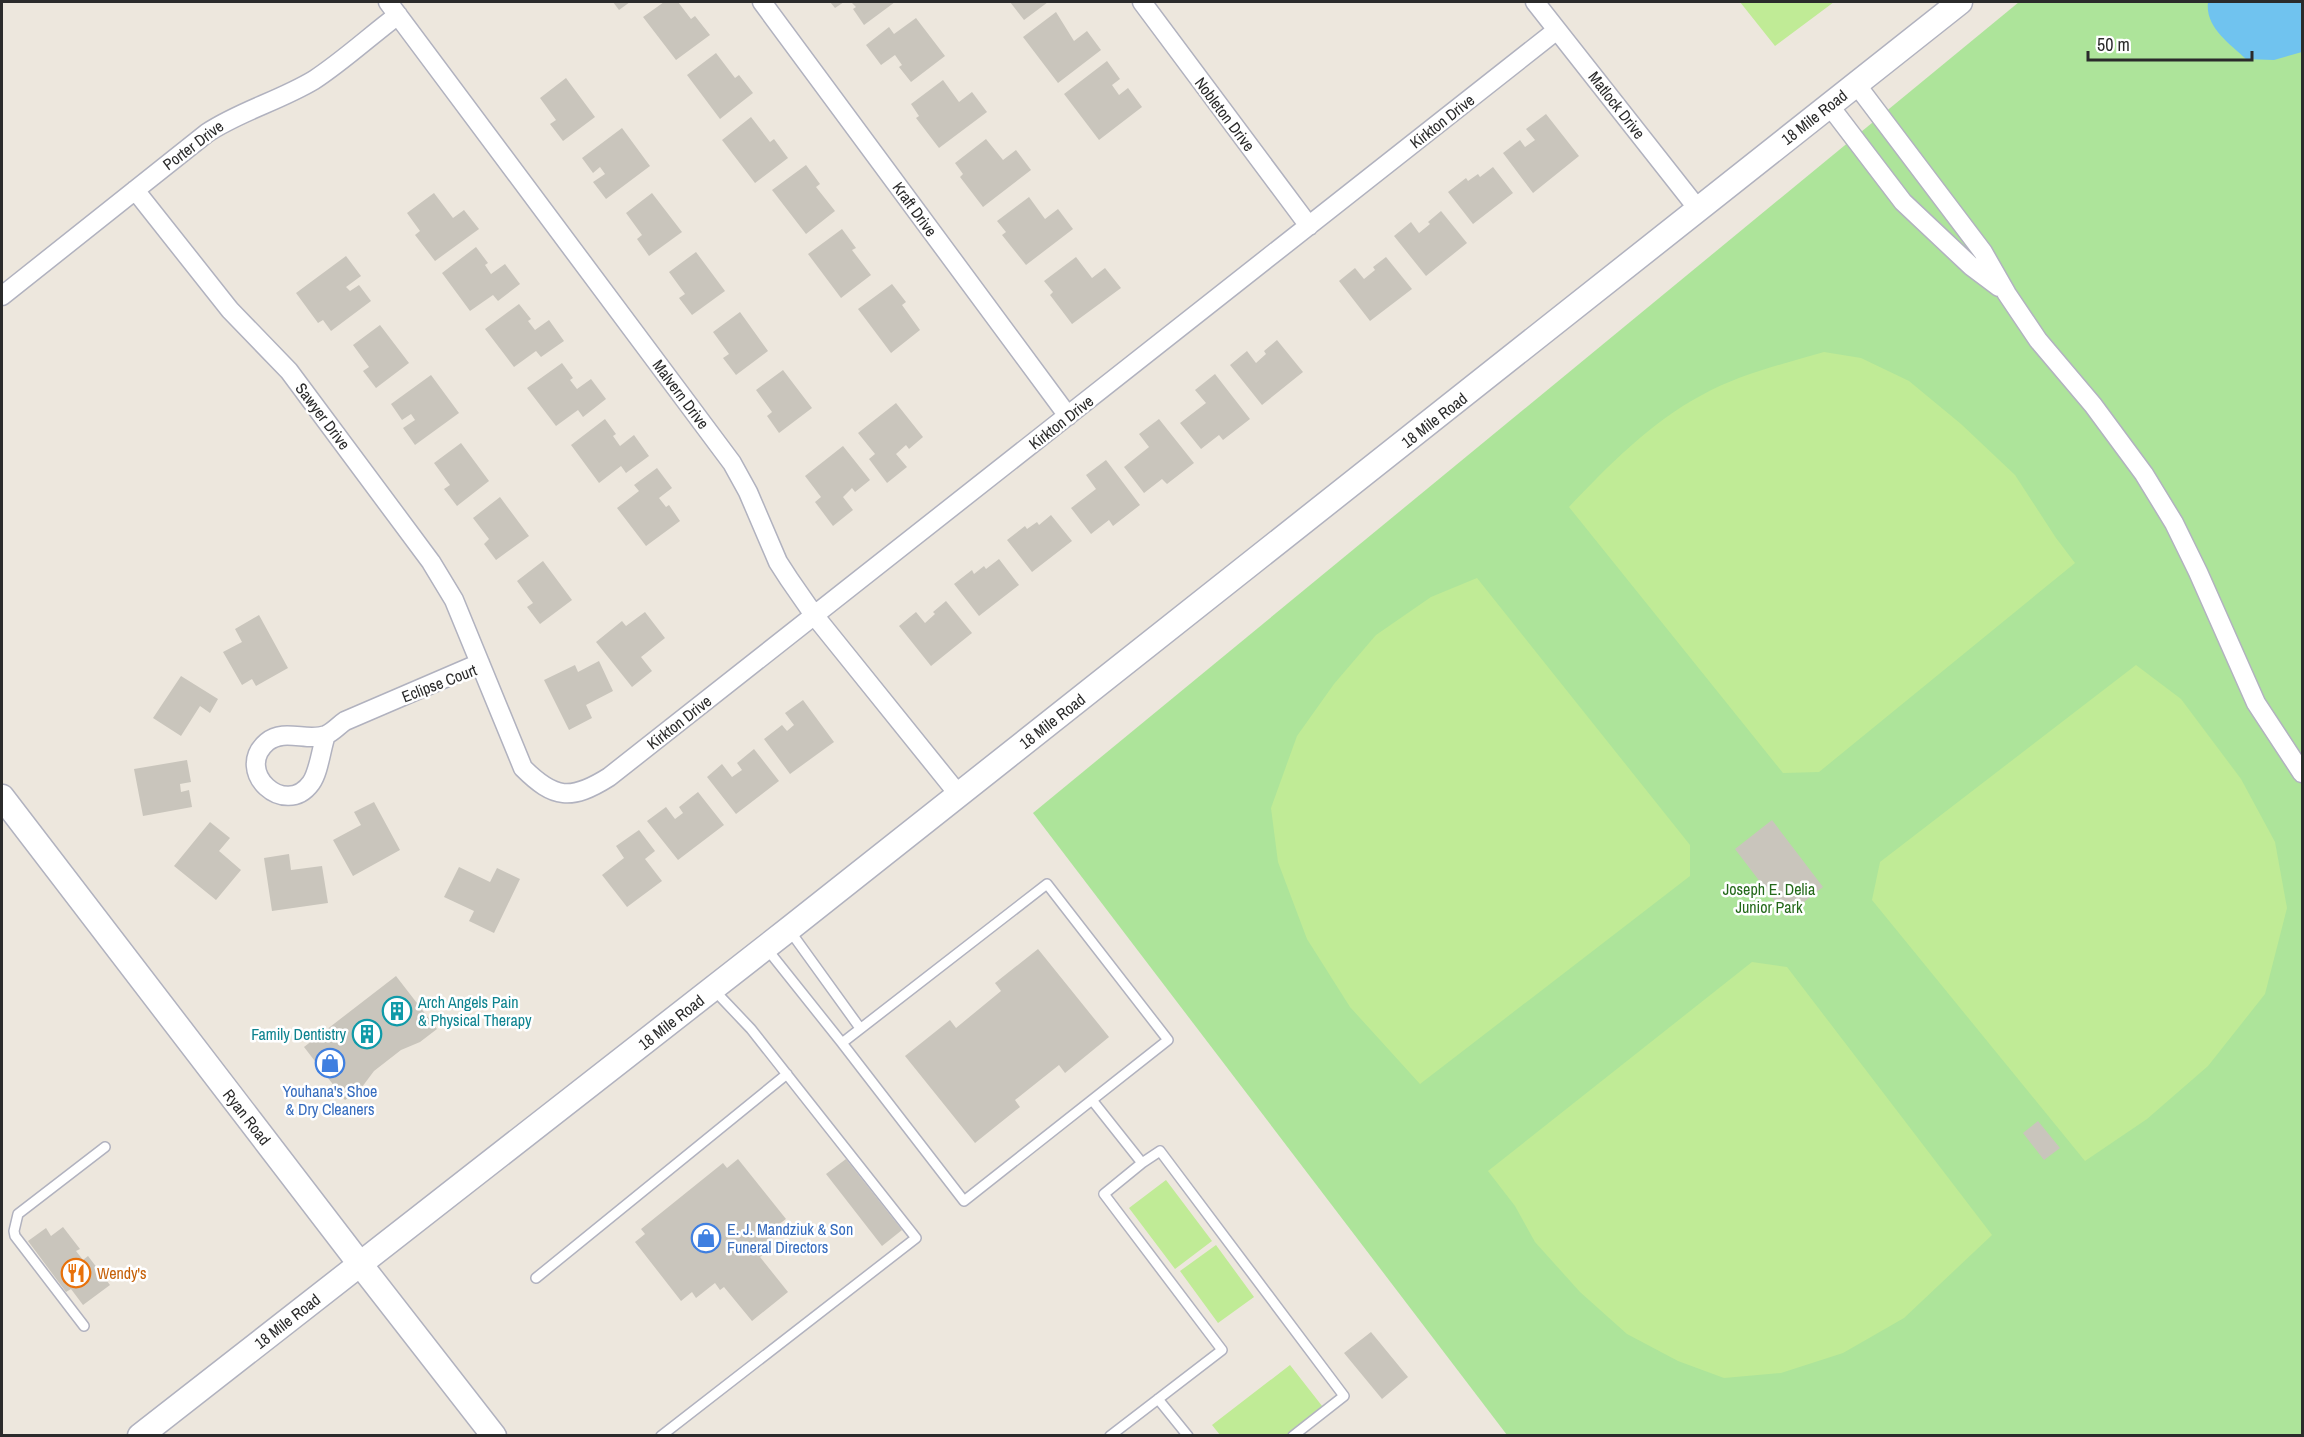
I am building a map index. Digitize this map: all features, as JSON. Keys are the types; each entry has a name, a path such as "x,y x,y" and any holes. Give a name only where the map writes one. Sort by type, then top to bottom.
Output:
{"main road":[{"name":"18 Mile Road","path":"140,1436 713,989 1960,2"},
{"name":"Ryan Road","path":"2,797 494,1436"}],"street":[{"name":"Kraft Drive","path":"762,2 1068,416"},
{"name":"Nobleton Drive","path":"1142,2 1309,226"},
{"name":"Matlock Drive","path":"1535,2 1698,209"},
{"name":"Porter Drive","path":"2,296 225,121 288,94 315,79 393,8"},
{"name":"Malvern Drive","path":"393,8 732,463 748,492 778,562 814,615 959,795"},
{"name":"Kirkton Drive","path":"555,793 576,793 593,787 609,777 1557,30"},
{"path":"1856,84 1983,252 2007,294 2038,340 2093,405 2144,474 2174,523 2198,572 2256,703 2302,773"},
{"path":"1829,105 1903,202 1971,266 2007,294"},
{"name":"Sawyer Drive","path":"135,190 230,310 290,371 432,562 454,600 480,663"},
{"name":"Eclipse Court","path":"326,735 345,721 480,663 523,768 536,781 555,793"}],"lane":[{"path":"766,947 964,1201 1168,1040 1047,884 842,1043"},
{"path":"789,929 861,1028"},
{"path":"661,1436 916,1238 751,1029 713,989"},
{"path":"536,1278 787,1074"},
{"path":"1092,1100 1143,1162"},
{"path":"84,1326 15,1236 14,1231 18,1214 105,1148"},
{"path":"1110,1436 1222,1350 1104,1194 1160,1151 1344,1396 1293,1436"},
{"path":"1158,1399 1188,1436"}],"green space":[{"path":"1740,2 1834,2 1775,46"},
{"name":"Joseph E. Delia Junior Park","path":"2019,2 2302,2 2302,1435 1507,1435 1033,813"},
{"path":"1824,352 1861,358 1909,381 1961,424 2015,475 2075,563 1819,772 1783,773 1569,507 1631,445 1683,406 1731,381"},
{"path":"1477,578 1690,845 1690,876 1420,1084 1350,1007 1307,939 1278,862 1271,808 1297,736 1334,684 1376,635 1431,597"},
{"path":"2136,665 2181,699 2241,779 2275,842 2287,908 2265,994 2208,1066 2147,1119 2085,1161 1872,900 1880,862"},
{"path":"1752,962 1787,967 1992,1235 1904,1318 1843,1353 1781,1373 1724,1378 1678,1361 1627,1334 1580,1292 1535,1242 1515,1206 1488,1171"},
{"path":"1166,1180 1212,1241 1175,1269 1129,1208"},
{"path":"1216,1245 1254,1297 1218,1323 1180,1271"},
{"path":"1290,1365 1326,1411 1293,1435 1220,1435 1212,1425"}],"water":[{"path":"2208,2 2302,2 2302,52 2274,60 2246,59 2214,27 2208,11"}],"building":[{"path":"613,2 630,2 619,10"},
{"path":"664,2 678,2 691,19 695,16 710,35 676,60 643,17"},
{"path":"830,2 844,2 835,8"},
{"path":"851,2 895,2 864,25 853,9 856,7"},
{"path":"1010,2 1048,2 1024,20"},
{"path":"1056,12 1074,41 1087,31 1101,50 1058,83 1023,37"},
{"path":"916,18 945,56 911,82 899,67 902,65 895,55 881,65 866,45 889,27 894,34"},
{"path":"716,53 735,78 739,75 753,93 720,119 687,75"},
{"path":"1107,61 1120,79 1112,85 1119,95 1128,88 1142,107 1099,140 1064,94"},
{"path":"566,78 595,117 563,141 550,124 556,120 540,98"},
{"path":"943,80 959,102 972,92 987,112 939,148 916,118 919,116 911,104"},
{"path":"1546,114 1579,156 1533,193 1503,153 1520,140 1525,147 1535,140 1526,129"},
{"path":"751,117 770,142 774,139 788,158 755,183 722,140"},
{"path":"622,128 650,166 606,199 593,182 605,174 600,167 593,173 582,158"},
{"path":"986,139 1003,160 1016,150 1031,170 983,207 960,177 963,174 955,163"},
{"path":"806,165 820,184 816,187 835,211 806,234 772,190"},
{"path":"1493,167 1513,193 1473,224 1448,192 1466,178 1468,181 1478,174 1480,177"},
{"path":"434,193 453,218 464,210 479,229 435,261 415,235 420,231 407,213"},
{"path":"652,193 682,232 649,256 637,239 642,235 626,213"},
{"path":"1029,197 1045,219 1058,209 1073,229 1026,265 1002,235 1006,232 997,221"},
{"path":"1441,211 1467,243 1426,276 1394,236 1411,222 1419,233"},
{"path":"842,229 856,248 852,250 871,275 841,298 808,254"},
{"path":"476,247 488,263 485,265 491,274 505,264 520,284 498,301 493,295 470,311 442,273"},
{"path":"696,252 725,291 692,315 679,298 685,294 669,272"},
{"path":"346,256 361,276 346,287 350,291 359,285 371,301 331,331 323,320 318,323 296,293"},
{"path":"1076,257 1092,278 1105,268 1121,288 1072,324 1050,295 1053,292 1044,281"},
{"path":"1386,257 1412,289 1370,321 1339,281 1355,268 1364,279 1375,270 1373,267"},
{"path":"892,284 906,302 902,305 920,330 891,353 858,309"},
{"path":"519,304 531,319 528,321 535,330 549,320 564,341 541,357 536,351 514,367 485,329"},
{"path":"740,312 768,351 736,375 723,358 729,354 713,332"},
{"path":"380,325 409,363 376,388 363,371 369,367 353,345"},
{"path":"1277,340 1303,372 1262,405 1230,365 1247,351 1256,363 1266,354 1264,351"},
{"path":"562,363 573,378 570,380 577,389 591,379 606,399 583,417 578,410 556,426 527,388"},
{"path":"783,370 812,408 779,433 767,416 772,412 756,390"},
{"path":"1215,374 1250,419 1223,440 1219,435 1201,449 1180,423 1206,403 1195,390"},
{"path":"431,375 459,413 415,445 403,428 415,420 411,414 402,420 391,404"},
{"path":"896,403 923,437 909,449 906,445 896,454 907,467 887,483 869,459 875,454 858,433"},
{"path":"605,419 616,434 613,436 620,446 634,435 649,456 626,473 621,466 599,483 571,445"},
{"path":"1159,419 1194,463 1167,484 1162,479 1144,493 1124,467 1149,447 1139,434"},
{"path":"461,443 489,481 457,506 444,489 450,485 434,463"},
{"path":"843,446 870,480 855,492 852,488 843,497 853,510 833,526 815,502 821,497 805,476"},
{"path":"1106,460 1140,505 1113,526 1109,520 1091,534 1071,508 1096,489 1086,475"},
{"path":"657,468 672,488 659,498 666,507 669,505 680,521 646,546 617,508 639,491 634,485"},
{"path":"500,497 529,536 496,560 484,544 489,539 473,518"},
{"path":"1051,515 1072,541 1032,572 1007,540 1025,526 1027,529 1037,522 1039,525"},
{"path":"999,559 1019,585 979,616 954,584 972,570 974,574 984,566 986,569"},
{"path":"543,561 572,600 540,624 527,607 533,603 517,581"},
{"path":"946,601 972,633 931,666 899,626 916,612 925,623 935,614 933,612"},
{"path":"645,612 665,638 641,657 652,671 632,687 596,642 622,621 626,626"},
{"path":"259,615 288,668 256,686 252,679 242,685 223,652 242,642 235,629"},
{"path":"599,661 613,691 586,705 592,718 569,730 544,680 575,665 578,672"},
{"path":"181,676 218,699 210,713 200,706 181,736 153,718"},
{"path":"803,700 834,742 790,774 764,739 782,725 787,731 794,725 785,713"},
{"path":"754,749 779,781 736,814 707,777 722,764 732,777 742,770 737,763"},
{"path":"187,760 191,782 180,784 181,792 189,790 192,807 143,816 134,769"},
{"path":"698,792 724,825 678,860 647,821 666,807 675,819 683,813 679,807"},
{"path":"374,802 400,850 353,876 333,840 361,825 354,812"},
{"path":"1772,820 1823,887 1786,916 1735,849"},
{"path":"210,822 230,838 219,851 241,870 216,900 174,866"},
{"path":"639,830 655,851 645,859 662,881 627,907 602,875 624,858 616,846"},
{"path":"289,854 291,870 322,866 328,903 272,911 264,858"},
{"path":"459,867 490,882 497,868 520,879 494,933 469,921 474,911 444,897"},
{"path":"1038,949 1109,1037 1065,1073 1059,1065 1015,1100 1020,1107 975,1143 905,1056 950,1020 956,1028 1001,991 995,983"},
{"path":"396,976 437,1029 420,1042 401,1050 374,1071 362,1087 345,1100 304,1047"},
{"path":"2038,1121 2060,1148 2044,1160 2023,1133"},
{"name":"E. J. Mandziuk & Son Funeral Directors","path":"738,1159 786,1219 774,1228 778,1233 759,1247 764,1254 760,1257 788,1292 752,1321 724,1287 720,1290 715,1283 696,1298 692,1292 681,1301 635,1242 645,1234 641,1229 723,1163 727,1168"},
{"path":"846,1159 902,1230 882,1246 826,1174"},
{"name":"Wendy's","path":"63,1227 80,1249 76,1251 83,1260 88,1256 110,1285 83,1305 71,1289 66,1292 28,1241 46,1228 51,1236"},
{"path":"1371,1332 1408,1377 1382,1399 1344,1353"}],"place":[{"name":"Arch Angels Pain & Physical Therapy","path":"397,1011"},
{"name":"Family Dentistry","path":"367,1034"},
{"name":"Youhana's Shoe & Dry Cleaners","path":"330,1063"},
{"name":"E. J. Mandziuk & Son Funeral Directors","path":"706,1238"},
{"name":"Wendy's","path":"76,1273"}]}
